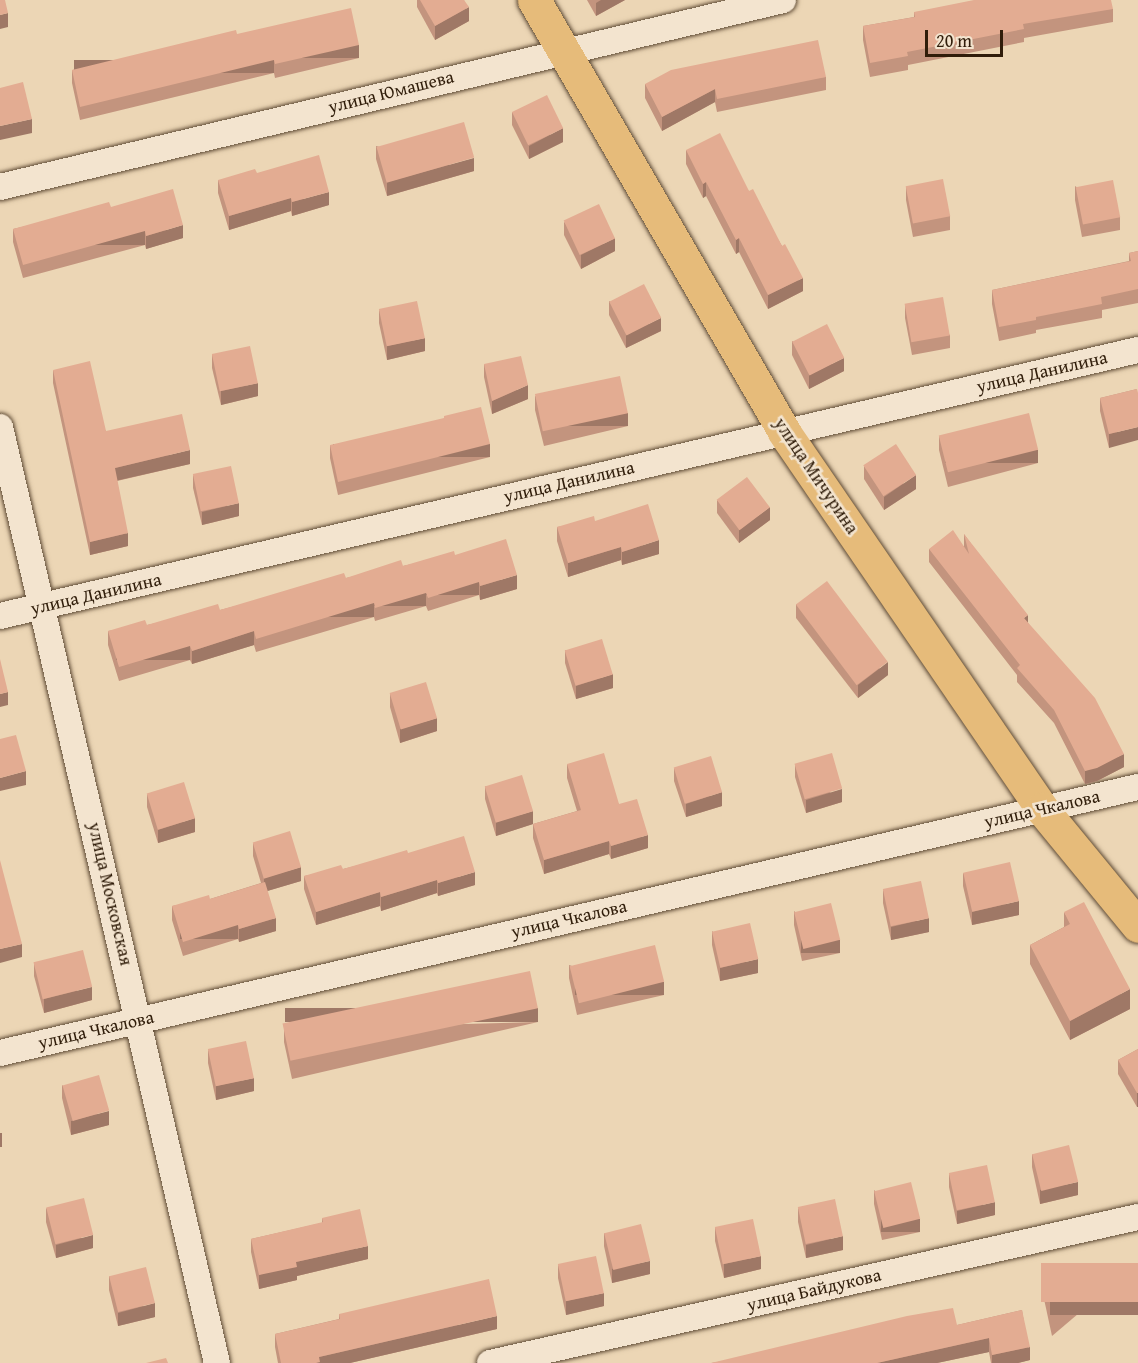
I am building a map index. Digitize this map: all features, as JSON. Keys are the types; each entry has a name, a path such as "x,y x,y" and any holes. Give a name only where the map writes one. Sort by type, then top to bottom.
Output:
{"main road":[{"name":"улица Мичурина","path":"534,0 784,432 1042,809 1138,926"}],"street":[{"name":"улица Юмашева","path":"0,187 783,0"},
{"name":"улица Данилина","path":"0,616 1138,350"},
{"name":"улица Московская","path":"0,427 217,1363"},
{"name":"улица Чкалова","path":"0,1053 1138,787"},
{"name":"улица Байдукова","path":"490,1363 1138,1217"}],"building":[{"path":"0,0 5,0 8,13 0,15"},
{"path":"420,0 464,0 469,7 435,26"},
{"path":"974,0 1111,0 1113,9 1023,24 1024,29 907,52 908,56 870,63 863,26 915,17 914,12"},
{"path":"351,8 359,45 275,64 274,60 80,107 72,70 236,30 237,34"},
{"path":"818,40 826,77 717,99 715,89 662,117 645,84 671,70"},
{"path":"23,82 32,119 0,126 0,88"},
{"path":"547,95 563,128 528,145 512,112"},
{"path":"464,122 474,158 387,183 377,147"},
{"path":"720,133 749,191 753,189 782,246 785,244 803,278 768,295 739,238 736,240 706,182 703,184 686,150"},
{"path":"319,155 329,192 292,202 291,198 229,216 218,180 255,169 257,173"},
{"path":"943,179 950,216 913,224 906,186"},
{"path":"1113,180 1120,217 1083,225 1076,187"},
{"path":"173,189 183,225 146,236 145,231 23,265 13,229 109,202 111,207"},
{"path":"599,204 615,238 580,255 564,220"},
{"path":"1138,251 1138,289 1101,297 1102,304 999,327 992,290 1131,261 1129,253"},
{"path":"644,284 661,318 627,336 609,302"},
{"path":"943,297 950,335 911,342 905,304"},
{"path":"417,301 425,338 387,346 379,309"},
{"path":"827,324 844,358 810,376 792,342"},
{"path":"250,346 258,383 220,391 212,354"},
{"path":"521,356 528,385 492,401 484,364"},
{"path":"90,361 106,431 182,414 190,450 115,468 128,533 90,542 53,370"},
{"path":"620,376 628,413 543,431 535,394"},
{"path":"1137,389 1138,427 1109,434 1100,398"},
{"path":"481,407 490,444 338,482 330,445"},
{"path":"1029,413 1038,450 948,472 939,435"},
{"path":"896,444 916,475 883,496 863,465"},
{"path":"231,466 239,503 201,511 193,474"},
{"path":"747,477 770,507 740,530 717,500"},
{"path":"648,504 659,540 622,552 621,547 568,563 557,527 594,516 595,521"},
{"path":"953,530 969,554 964,534 1028,615 1024,618 1095,698 1124,754 1097,768 1085,771 1054,710 1017,668 1020,665 929,549"},
{"path":"506,539 517,575 480,586 479,582 428,598 426,593 375,608 374,603 256,639 254,631 192,651 190,646 119,667 108,631 145,620 147,625 218,604 220,610 344,573 346,578 401,560 403,566 454,551 455,555"},
{"path":"827,581 888,662 857,685 796,604"},
{"path":"602,639 613,674 576,686 565,650"},
{"path":"0,659 8,692 0,694"},
{"path":"426,682 437,718 401,729 390,693"},
{"path":"16,735 26,771 0,778 0,739"},
{"path":"604,753 619,804 637,799 648,835 611,846 609,841 544,860 533,824 581,810 567,764"},
{"path":"832,753 842,789 805,799 795,764"},
{"path":"711,756 722,792 685,804 674,767"},
{"path":"522,775 533,811 496,823 485,786"},
{"path":"184,782 195,818 158,830 147,793"},
{"path":"290,831 301,867 264,879 253,842"},
{"path":"464,836 475,872 438,883 437,880 381,897 380,892 316,912 304,876 341,865 343,869 407,850 408,853"},
{"path":"0,860 22,944 0,949"},
{"path":"1010,862 1019,901 972,912 963,873"},
{"path":"921,881 929,918 891,926 883,889"},
{"path":"265,882 276,918 239,929 238,925 183,942 172,906 209,895 210,899"},
{"path":"1084,902 1130,989 1070,1021 1030,945 1070,924 1064,912"},
{"path":"831,903 840,940 803,949 794,912"},
{"path":"750,923 758,959 720,968 712,932"},
{"path":"655,945 664,982 579,1003 570,966"},
{"path":"83,950 92,987 43,999 34,962"},
{"path":"530,971 538,1008 290,1061 283,1024"},
{"path":"246,1041 254,1078 216,1086 208,1049"},
{"path":"1138,1049 1138,1093 1137,1093 1118,1060"},
{"path":"99,1075 109,1111 73,1121 62,1085"},
{"path":"1069,1145 1078,1182 1041,1191 1032,1154"},
{"path":"987,1165 995,1202 957,1210 949,1173"},
{"path":"911,1182 920,1219 883,1228 874,1191"},
{"path":"84,1198 93,1235 55,1244 46,1207"},
{"path":"835,1199 843,1236 806,1244 798,1207"},
{"path":"360,1209 368,1246 296,1262 297,1267 259,1275 251,1239 323,1222 322,1218"},
{"path":"753,1219 761,1256 723,1264 715,1227"},
{"path":"641,1224 650,1261 613,1270 604,1233"},
{"path":"596,1256 604,1293 566,1301 558,1264"},
{"path":"1041,1263 1138,1263 1138,1302 1041,1302"},
{"path":"146,1267 155,1303 118,1312 109,1276"},
{"path":"489,1279 497,1316 319,1357 320,1362 316,1363 281,1363 275,1334 340,1319 339,1314"},
{"path":"953,1308 957,1325 1022,1310 1030,1347 992,1355 989,1338 877,1363 711,1363 907,1316"},
{"path":"166,1358 168,1363 146,1363"}]}
